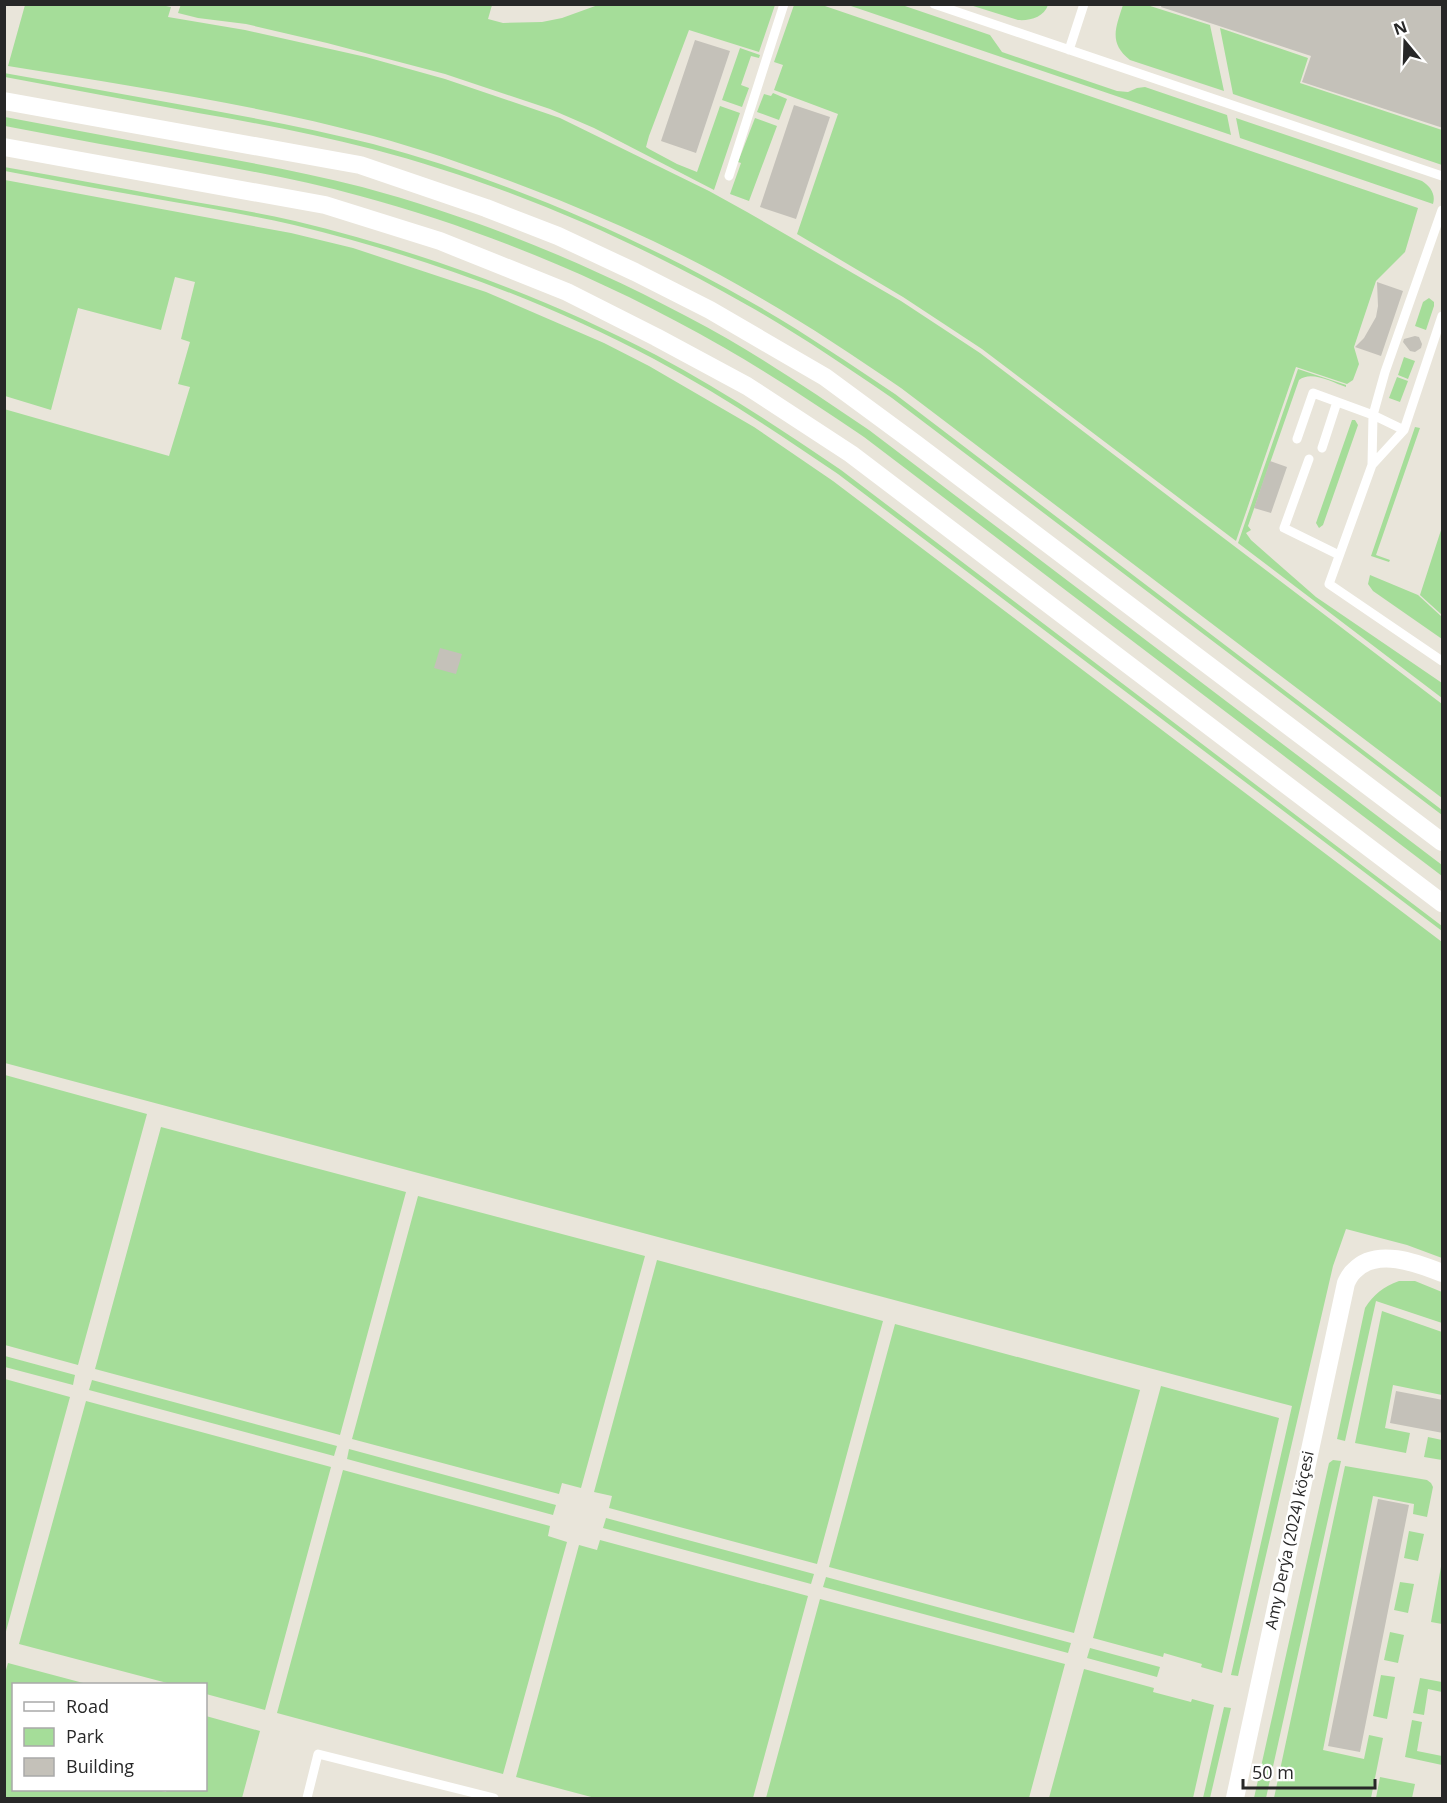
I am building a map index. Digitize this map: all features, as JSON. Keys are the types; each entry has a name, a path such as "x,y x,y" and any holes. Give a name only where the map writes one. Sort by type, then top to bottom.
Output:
{"street":[{"path":"4,101 360,165 486,208 558,236 710,310 825,377 1443,842"},
{"path":"4,147 325,204 440,241 567,292 656,337 747,386 851,454 1443,903"},
{"name":"Amy Derýa (2024) köçesi","path":"1235,1798 1346,1283 1354,1270 1367,1262 1385,1258 1418,1264 1443,1273"}],"lane":[{"path":"729,176 784,4"},
{"path":"934,4 1443,176"},
{"path":"1069,50 1084,4"},
{"path":"1443,210 1385,372 1373,415 1372,465 1329,584 1443,661"},
{"path":"1372,465 1404,430 1443,316"},
{"path":"1297,439 1312,394 1315,393 1373,415 1404,430"},
{"path":"1322,448 1337,402"},
{"path":"1309,459 1284,528 1339,555"},
{"path":"307,1798 318,1754 494,1798"}],"green space":[{"path":"181,4 492,5 488,19 503,23 542,22 562,18 598,5 775,5 759,52 689,30 649,136 646,147 697,172 720,106 740,113 714,190 594,128 550,109 445,74 327,43 246,24 178,13"},
{"path":"25,5 161,5 171,7 168,17 245,30 366,57 445,79 560,118 747,212 901,301 980,353 1442,704 1442,798 901,388 813,330 735,283 636,233 585,211 443,157 397,143 237,105 8,66"},
{"path":"794,5 822,5 1418,208 1405,252 1376,281 1354,347 1359,364 1353,380 1347,384 1296,367 1236,541 982,349 903,297 797,234 838,114 774,90 783,65 774,62"},
{"path":"848,5 902,5 990,35 1002,52 1117,91 1128,92 1145,87 1227,115 1231,135"},
{"path":"970,5 1048,5 1043,13 1032,19 1018,20"},
{"path":"1123,5 1147,5 1210,25 1224,91 1130,60 1123,54 1116,41 1116,28"},
{"path":"1220,28 1308,58 1300,83 1442,130 1442,165 1233,94"},
{"path":"740,48 760,55 759,58 751,56 741,85 749,88 742,107 722,100"},
{"path":"4,73 329,133 422,158 566,210 704,276 786,323 895,394 1442,810 1442,815 892,398 821,350 703,280 564,215 469,178 421,163 307,134 5,77"},
{"path":"773,93 787,99 779,120 757,112 764,94 771,96"},
{"path":"5,117 260,164 362,187 457,216 550,251 684,315 764,361 869,430 1442,865 1442,876 864,437 759,369 680,323 546,260 407,210 340,191 278,177 5,126"},
{"path":"755,118 777,126 749,201 730,194 741,163 738,162"},
{"path":"1236,118 1422,181 1432,191 1433,204 1240,138"},
{"path":"4,167 266,215 388,246 524,294 613,333 656,355 750,410 841,470 1442,926 1442,931 838,474 748,414 654,359 523,298 387,250 279,222 5,171"},
{"path":"5,180 291,233 353,248 486,292 604,343 649,366 754,427 833,481 1442,942 1442,1258 1407,1245 1346,1229 1333,1266 1238,1676 1231,1675 1292,1406 5,1063 4,409 169,456 190,387 178,384 190,342 181,339 195,282 175,277 161,330 78,308 51,410 5,396"},
{"path":"1429,298 1434,302 1434,306 1426,330 1415,326 1423,302"},
{"path":"1404,357 1415,361 1408,379 1398,375"},
{"path":"1298,369 1346,385 1346,387 1309,376 1299,380 1248,526 1251,530 1246,533 1316,597 1442,683 1442,698 1238,543"},
{"path":"1397,377 1408,381 1400,402 1389,398"},
{"path":"1352,420 1355,420 1358,425 1323,525 1319,528 1316,523"},
{"path":"1415,427 1420,428 1376,555 1390,560 1389,562 1371,556"},
{"path":"1442,527 1442,615 1420,595"},
{"path":"1370,575 1418,595 1442,617 1442,639 1373,591 1368,584"},
{"path":"5,1075 147,1114 78,1365 5,1345"},
{"path":"161,1127 406,1192 340,1435 95,1369"},
{"path":"418,1196 645,1256 581,1488 562,1483 559,1494 352,1439"},
{"path":"657,1260 883,1321 817,1564 609,1508 612,1496 594,1492"},
{"path":"1399,1281 1415,1281 1442,1292 1442,1323 1376,1301 1345,1441 1337,1439 1365,1308 1379,1292"},
{"path":"1382,1311 1442,1332 1442,1395 1393,1385 1385,1428 1410,1433 1406,1453 1355,1443"},
{"path":"895,1324 1140,1390 1074,1633 829,1567"},
{"path":"5,1356 75,1375 73,1385 5,1367"},
{"path":"4,1379 70,1397 5,1635"},
{"path":"92,1380 337,1446 334,1456 89,1390"},
{"path":"1161,1386 1279,1418 1222,1673 1201,1667 1202,1664 1164,1653 1163,1657 1093,1638"},
{"path":"86,1401 331,1467 265,1710 207,1694 207,1683 167,1683 19,1644"},
{"path":"1428,1437 1442,1440 1442,1460 1424,1457"},
{"path":"349,1449 556,1505 553,1515 347,1459"},
{"path":"1333,1460 1341,1461 1266,1798 1254,1798 1329,1463"},
{"path":"1345,1466 1427,1480 1433,1487 1427,1517 1413,1514 1414,1504 1373,1496 1323,1750 1364,1759 1369,1735 1383,1738 1371,1798 1274,1798"},
{"path":"343,1470 550,1526 548,1536 567,1542 503,1774 277,1713"},
{"path":"606,1518 814,1574 811,1584 603,1528"},
{"path":"1409,1531 1424,1534 1418,1561 1404,1558"},
{"path":"600,1540 808,1596 753,1798 595,1798 516,1777 579,1545 597,1550"},
{"path":"1442,1561 1442,1624 1431,1622"},
{"path":"826,1577 1071,1643 1068,1653 823,1587"},
{"path":"1400,1582 1414,1584 1408,1613 1394,1610"},
{"path":"820,1599 1065,1664 1029,1798 766,1798"},
{"path":"1390,1632 1404,1635 1398,1663 1384,1660"},
{"path":"1090,1648 1160,1667 1157,1677 1087,1658"},
{"path":"8,1663 83,1683 12,1683 12,1791 207,1791 207,1716 260,1731 242,1798 5,1798 4,1677"},
{"path":"1084,1669 1154,1688 1153,1692 1191,1702 1192,1699 1214,1705 1193,1798 1049,1798"},
{"path":"1381,1675 1395,1677 1387,1719 1373,1716"},
{"path":"1420,1678 1442,1682 1442,1692 1428,1689 1424,1715 1413,1713"},
{"path":"1224,1707 1231,1708 1210,1798 1203,1798"},
{"path":"1412,1720 1422,1722 1417,1751 1442,1756 1442,1765 1405,1757"},
{"path":"1380,1777 1415,1784 1412,1798 1376,1798"}],"building":[{"path":"1162,4 1443,4 1443,128 1302,82 1311,56 1161,7"},
{"path":"695,40 730,51 696,153 661,141"},
{"path":"794,105 830,117 796,219 760,207"},
{"path":"1377,282 1403,291 1381,356 1355,347 1364,338 1376,317"},
{"path":"1419,337 1422,344 1421,348 1415,352 1410,351 1403,342 1404,339"},
{"path":"1270,461 1287,467 1271,513 1254,508"},
{"path":"440,648 462,654 456,674 434,668"},
{"path":"1396,1391 1443,1400 1443,1433 1390,1423"},
{"path":"1378,1499 1409,1505 1360,1752 1328,1746"}]}
